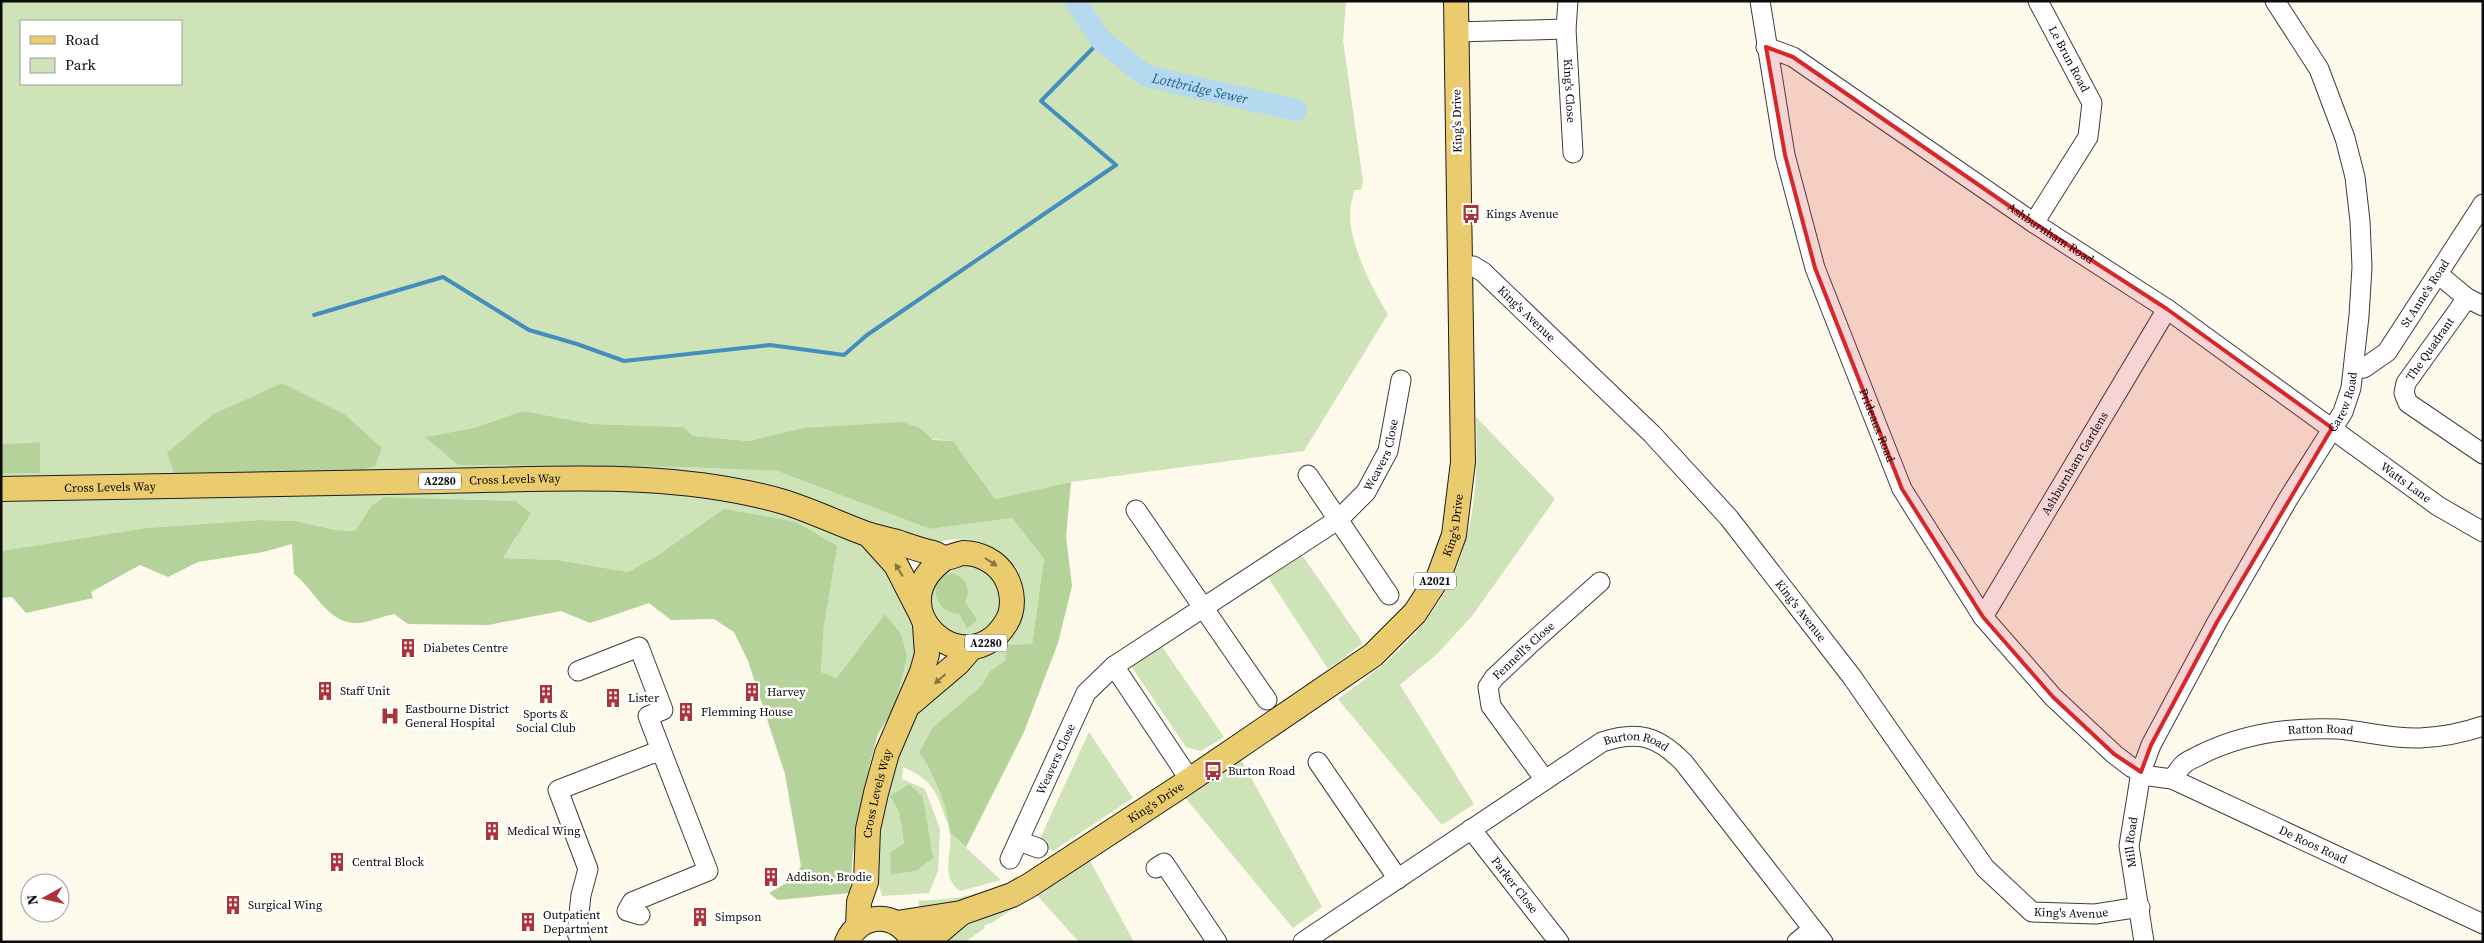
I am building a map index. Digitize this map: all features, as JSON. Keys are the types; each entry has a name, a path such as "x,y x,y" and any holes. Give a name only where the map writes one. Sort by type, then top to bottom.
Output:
{"main road":[{"name":"King's Drive","path":"852,934 868,920 881,918 894,921 961,913 1012,895 1030,885 1190,780 1373,655 1415,613 1439,576 1454,535 1463,462 1456,1"},
{"name":"Cross Levels Way","path":"1,489 571,478 694,483 746,491 792,504 869,535 945,558"},
{"name":"Cross Levels Way","path":"852,934 859,902 866,882 868,829 876,792 887,753 922,672 927,654 922,618 919,595 923,580 932,567 945,558 960,553 976,554 991,561 1003,572 1010,586 1012,602 1009,618 1000,632 988,642 972,647 959,647 945,643 934,636 922,618 896,565 869,535"},
{"name":"Cross Levels Way","path":"906,708 958,663 972,647"},
{"path":"866,882 876,900 894,921 910,935 913,942"},
{"name":"King's Drive","path":"927,942 961,913"}],"street":[{"name":"King's Close","path":"1568,1 1566,28 1573,153"},
{"name":"Prideaux Road","path":"1760,1 1785,155 1815,268 1902,489 1983,617 2052,696 2114,754 2141,772"},
{"name":"Le Brun Road","path":"2034,224 2088,137 2092,103 2038,1"},
{"name":"Carew Road","path":"2141,772 2156,736 2217,622 2347,402 2354,369 2362,267 2360,221 2355,177 2345,138 2319,69 2275,1"},
{"path":"1456,32 1566,28"},
{"name":"Ashburnham Road","path":"1766,47 1793,57 2034,224 2167,309 2332,428"},
{"name":"St Anne's Road","path":"2354,369 2370,365 2387,352 2483,204"},
{"name":"King's Avenue","path":"1460,266 1473,266 1483,272 1652,434 1729,518 1852,677 1985,868 2032,912 2095,914 2140,907"},
{"path":"2438,274 2475,302"},
{"name":"The Quadrant","path":"2475,302 2406,383 2404,393 2408,404 2483,454"},
{"name":"Ashburnham Gardens","path":"1983,617 2167,309"},
{"name":"Weavers Close","path":"1010,860 1086,693 1114,666 1339,519 1366,492 1388,451 1401,380"},
{"name":"Watts Lane","path":"2332,428 2438,506 2483,532"},
{"path":"1308,475 1389,595"},
{"path":"1136,510 1267,700"},
{"name":"Fennell's Close","path":"1545,780 1491,706 1488,687 1494,678 1529,645 1600,582"},
{"path":"578,671 639,647 663,710 648,716 708,871 632,902 628,911 640,915"},
{"path":"1114,666 1190,780"},
{"name":"Ratton Road","path":"2172,779 2183,764 2207,752 2236,740 2272,732 2305,728 2339,730 2389,738 2421,738 2483,726"},
{"name":"Burton Road","path":"1303,942 1545,780 1609,740 1622,735 1639,736 1656,741 1671,750 1684,763 1818,936"},
{"path":"581,942 577,933 581,895 588,869 558,790 661,750"},
{"path":"1318,762 1398,879"},
{"name":"Mill Road","path":"2141,772 2129,846 2144,942"},
{"name":"De Roos Road","path":"2141,772 2172,779 2483,924"},
{"name":"Parker Close","path":"1471,829 1559,942"},
{"path":"1020,841 1038,848"},
{"path":"1156,868 1164,863 1217,942"},
{"path":"1796,942 1818,936"}],"highlighted area":[{"path":"1766,47 1793,57 2034,223 2167,309 2332,428 2217,622 2151,745 2141,772 2114,754 2053,697 1983,617 1902,489 1815,268 1785,155"}],"green space":[{"path":"1,1 1346,1 1343,40 1363,182 1361,190 1354,190 1350,210 1351,225 1357,251 1375,292 1388,314 1304,451 1071,482 995,499 954,441 803,428 749,441 693,436 684,427 592,424 523,411 473,428 426,437 458,465 682,467 777,471 930,529 1012,518 1044,559 1032,644 990,671 982,685 932,728 919,753 928,766 946,809 949,827 938,797 930,785 919,775 903,767 902,779 925,789 940,829 938,871 929,893 882,896 873,865 879,806 907,731 924,702 952,677 994,647 1011,639 1023,610 1017,568 981,542 957,539 925,543 818,502 732,477 674,471 272,472 344,414 282,383 213,414 168,453 175,475 134,474 1,479 1,474 40,473 40,442 1,444","holes":["899,811 916,871 892,875 890,852 904,843"]},
{"path":"282,383 344,414 382,448 375,466 362,470 175,475 167,453 213,414"},
{"path":"523,411 592,424 684,427 693,436 749,441 803,428 902,422 920,428 933,440 954,441 995,499 1071,482 1066,536 1072,586 1058,643 1024,732 966,847 950,833 946,809 928,766 919,753 932,728 982,685 990,671 1005,661 1008,645 1032,644 1044,559 1012,518 930,529 777,471 682,467 458,465 425,437 473,428"},
{"path":"1476,417 1555,499 1472,616 1437,654 1400,685 1474,804 1442,825 1338,699 1376,670 1408,641 1432,612 1451,580 1465,545 1473,507 1476,465"},
{"path":"40,442 40,473 1,474 1,444"},
{"path":"587,487 735,498 803,517 858,542 875,554 893,578 916,636 914,665 894,709 837,678 821,672 824,625 660,554 628,572 559,560 502,558 516,538 515,501 384,497 371,506 355,531 336,530 296,521 260,520 146,528 1,551 1,497"},
{"path":"384,497 515,501 531,513 503,558 558,560 628,572 660,554 724,509 796,522 837,546 824,625 821,672 837,678 885,614 901,634 907,656 894,709 878,734 870,763 853,852 850,893 778,900 769,893 788,882 801,866 785,774 748,661 734,632 714,619 671,620 649,603 590,623 561,611 488,625 408,624 394,614 361,623 346,622 329,612 294,574 292,544 263,552 198,562 168,577 140,565 91,592 93,598 26,613 12,597 1,598 1,551 146,528 260,520 296,521 336,530 355,531 371,506"},
{"path":"1300,552 1363,643 1328,669 1266,574"},
{"path":"973,561 997,580 1002,602 998,617 988,629 959,638 929,619 932,575","holes":["967,596 964,602 967,629 959,614 947,611 939,603"]},
{"path":"954,574 962,578 967,585 968,593 965,602 977,620 967,629 959,614 951,613 941,606 936,594 937,583 941,578"},
{"path":"1161,645 1224,737 1201,751 1186,747 1131,666"},
{"path":"1089,732 1133,798 1053,851 1038,843"},
{"path":"1238,757 1322,907 1293,928 1182,794"},
{"path":"909,784 923,797 933,858 916,871 891,875 890,852 904,843 899,811 890,796"},
{"path":"950,833 1001,880 960,891 954,885 948,871"},
{"path":"1088,857 1134,942 1079,942 1035,893"},
{"path":"986,891 986,893 921,912 918,901 957,898"},
{"path":"1023,902 984,926 985,928 965,942 936,942 945,935"}],"waterway":[{"name":"Lottbridge Sewer","path":"1075,1 1101,40 1146,76 1296,110"},
{"path":"314,315 443,277 529,330 577,344 624,361 770,345 844,355 867,335 1116,165 1041,101 1101,40"}],"place":[{"name":"Kings Avenue","path":"1471,214"},
{"name":"Diabetes Centre","path":"408,648"},
{"name":"Staff Unit","path":"325,691"},
{"name":"Harvey","path":"752,692"},
{"name":"Sports & Social Club","path":"546,694"},
{"name":"Lister","path":"613,698"},
{"name":"Flemming House","path":"686,712"},
{"name":"Eastbourne District General Hospital","path":"390,716"},
{"name":"Burton Road","path":"1213,771"},
{"name":"Medical Wing","path":"492,831"},
{"name":"Central Block","path":"337,862"},
{"name":"Addison, Brodie","path":"771,877"},
{"name":"Surgical Wing","path":"233,905"},
{"name":"Simpson","path":"700,917"},
{"name":"Outpatient Department","path":"528,922"}]}
